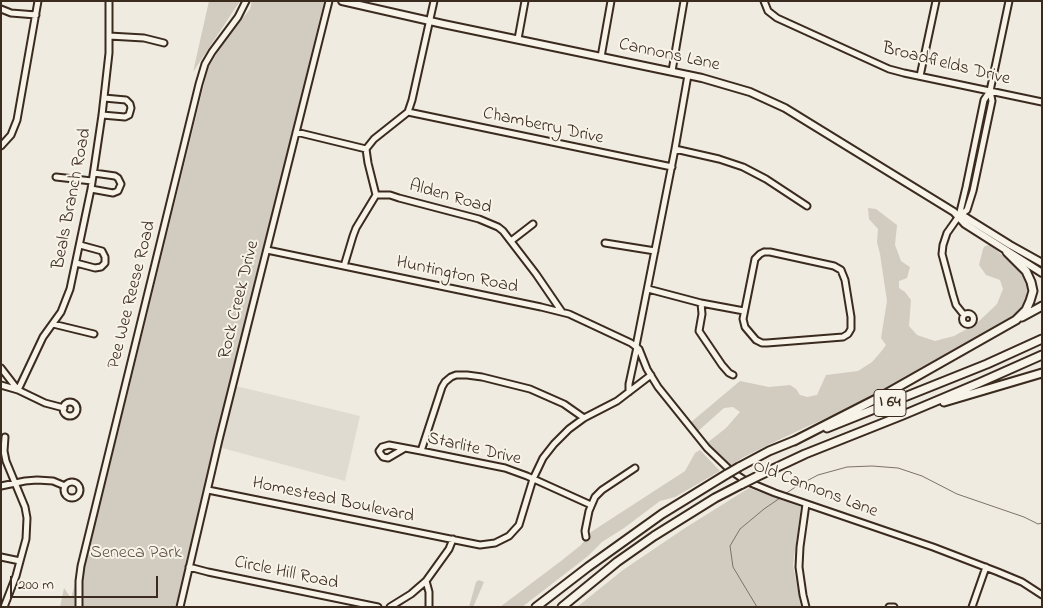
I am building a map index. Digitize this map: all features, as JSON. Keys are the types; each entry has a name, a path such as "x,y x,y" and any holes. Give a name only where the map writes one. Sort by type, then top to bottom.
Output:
{"highway":[{"path":"1008,250 1026,271 1033,291 1026,310 1016,320"},
{"path":"794,441 882,396 1042,306"},
{"name":"I 64","path":"536,607 662,514 739,467 794,441 987,364 1042,339"},
{"name":"I 64","path":"562,607 617,562 715,498 805,454 903,415 1042,354"},
{"path":"903,415 1042,373"}],"main road":[{"name":"Cannons Lane","path":"343,1 672,71 734,87 759,96 785,108 954,212 959,216 961,222 1042,273"},
{"name":"Cannons Lane","path":"1008,250 1042,263"}],"street":[{"path":"1,146 11,135 17,120 38,1"},
{"name":"Beals Branch Road","path":"18,390 39,346 66,303 76,263 94,173 107,76 109,1"},
{"name":"Pee Wee Reese Road","path":"79,607 81,566 198,84 205,64 238,17 246,1"},
{"name":"Rock Creek Drive","path":"180,607 329,1"},
{"path":"344,266 356,228 376,195 366,149 374,139 408,112 434,1"},
{"path":"518,39 525,1"},
{"path":"601,57 611,1"},
{"path":"672,71 684,1"},
{"name":"Broadfields Drive","path":"764,1 767,8 777,18 880,65 904,73 1042,102"},
{"path":"920,76 936,1"},
{"path":"959,216 984,100 990,91 1009,1"},
{"path":"1,9 36,15"},
{"path":"109,36 144,38 164,43"},
{"path":"629,392 628,384 672,168 688,75"},
{"path":"964,316 956,305 942,254 943,245 947,233 959,216 968,210 992,101 990,91"},
{"path":"102,114 126,117 131,110 130,104 126,100 104,98"},
{"name":"Chamberry Drive","path":"408,112 672,168"},
{"path":"296,132 366,149"},
{"path":"976,139 984,140"},
{"path":"675,149 744,167 807,206"},
{"path":"91,190 113,193 118,191 121,184 115,176 94,173"},
{"path":"969,173 976,174"},
{"path":"56,177 92,181"},
{"name":"Alden Road","path":"376,195 390,195 479,219 498,227 562,312"},
{"path":"510,241 533,224"},
{"path":"605,243 655,251"},
{"path":"76,263 95,268 101,267 105,262 102,252 80,245"},
{"name":"Huntington Road","path":"267,250 562,312 636,347"},
{"path":"770,252 834,266 842,270 851,317 851,329 843,338 762,343 756,340 745,327 744,311 755,260 760,254 770,252"},
{"path":"648,289 701,303 744,311"},
{"path":"701,303 702,314 699,330 722,365 733,375"},
{"path":"53,324 94,334"},
{"name":"Old Cannons Lane","path":"636,347 639,349 647,369 658,386 707,448 728,468 746,481 775,493 986,567 1016,579 1042,595"},
{"path":"1,368 18,390"},
{"path":"421,451 442,388 445,382 456,375 482,377 530,389 564,404 584,418"},
{"path":"390,607 411,594 426,581 449,549 453,539 472,544 490,544 500,542 517,529 533,479 543,458 554,444 569,429 584,418 617,401 651,375"},
{"path":"1,385 18,390 45,403 64,408"},
{"path":"2,607 13,584 20,561 26,539 27,518 25,507 5,455 5,437"},
{"name":"Starlite Drive","path":"405,448 506,468 591,505"},
{"path":"586,537 585,531 591,505 597,494 635,468"},
{"path":"1,486 25,481 44,480 65,486"},
{"name":"Homestead Boulevard","path":"208,490 453,539"},
{"path":"806,504 799,567 806,607"},
{"path":"1,557 20,561"},
{"name":"Circle Hill Road","path":"190,566 217,574 378,607"},
{"path":"972,607 986,567"},
{"path":"426,581 429,592 428,607"},
{"path":"889,607 894,607"}],"shaded area":[{"path":"236,386 360,416 345,481 222,448"}],"green space":[{"path":"209,1 240,1 193,72"},
{"name":"Seneca Park","path":"252,1 324,1 176,607 60,607 64,588 71,598 117,437 208,68 225,40 250,9"},
{"path":"868,208 876,209 897,225 895,245 901,261 910,267 907,278 899,281 899,288 911,300 909,326 917,335 935,341 954,336 976,324 997,304 1003,289 1000,280 986,275 979,265 985,246 990,245 1021,272 1026,281 1025,302 1019,312 1011,319 880,393 766,446 731,466 707,443 726,428 740,412 733,407 724,408 697,432 690,423 740,381 769,387 790,385 800,395 807,397 817,395 826,375 858,371 872,362 886,345 881,338 887,301 877,242 878,229 869,219"},
{"path":"700,450 720,471 675,497 660,501 602,542 588,556 522,607 500,607 581,545 591,532 685,471 695,453"},
{"path":"749,488 801,507 793,565 801,607 577,607 623,570"},
{"path":"479,580 484,582 474,607 469,607 476,582"}],"waterway":[{"path":"785,494 818,475 847,467 898,468 922,476 957,494 1024,517 1038,524 1042,523"},
{"path":"757,607 733,567 730,546 740,529 780,498"}]}
